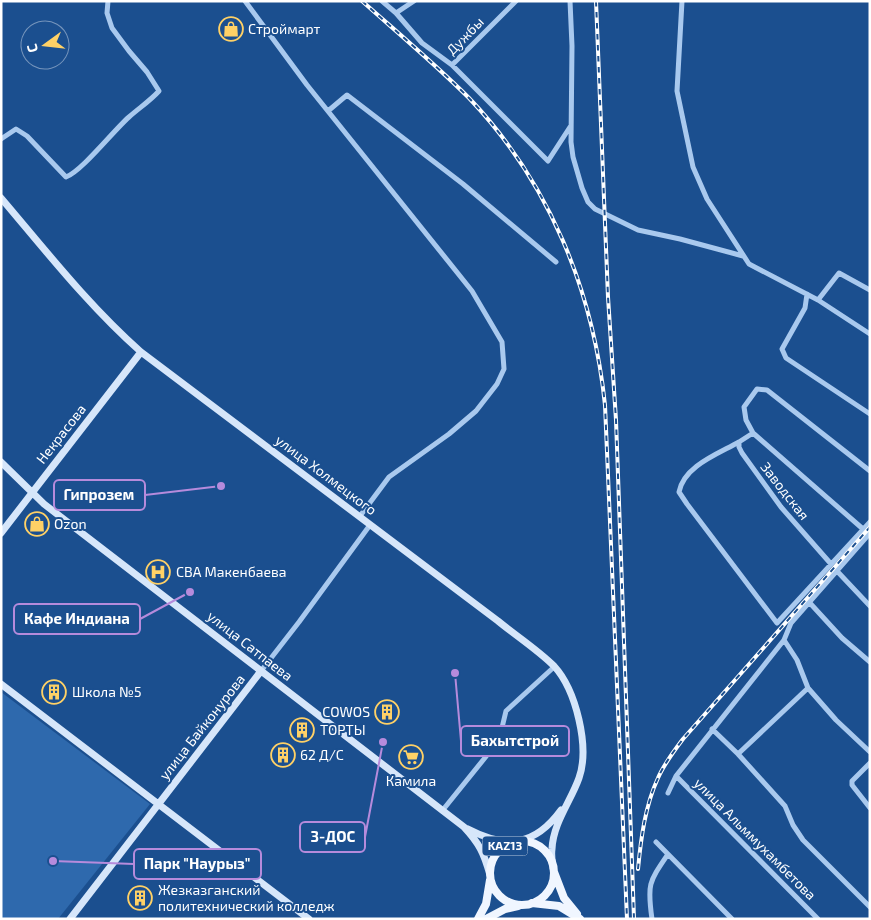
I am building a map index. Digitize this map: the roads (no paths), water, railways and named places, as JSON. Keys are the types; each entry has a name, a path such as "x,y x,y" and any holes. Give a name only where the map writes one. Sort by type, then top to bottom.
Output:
{"main road":[{"name":"KAZ13","path":"478,919 486,904 491,864 495,856 500,849 515,842 529,842 540,847 550,859 564,898 581,919"},
{"name":"KAZ13","path":"486,919 505,908 538,900 549,889 553,868"},
{"name":"KAZ13","path":"490,875 494,888 504,899 516,904 559,906 581,919"}],"street":[{"path":"1,139 16,129 27,136 66,177 84,163 130,116 159,91 147,72 112,28 107,13 108,1"},
{"path":"245,1 328,111 472,291 502,342 504,369 497,384 476,411 449,434 389,477 360,516"},
{"path":"382,1 396,12 422,43 452,66 548,161 571,127"},
{"path":"396,12 414,1"},
{"name":"Дужбы","path":"452,66 516,1"},
{"path":"570,1 573,157 588,202 595,209 638,230 744,256"},
{"path":"682,1 677,91 693,167 707,199 749,264 818,300 870,334"},
{"path":"328,111 347,95 463,184 556,262"},
{"name":"улица Холмецкого","path":"1,198 74,286 114,329 141,352 498,621 554,667 564,681 572,698 582,741 583,761 580,777 573,791"},
{"path":"818,300 839,273 870,290"},
{"path":"806,294 805,308 782,349 786,358 870,414"},
{"name":"Некрасова","path":"1,533 141,352"},
{"path":"863,529 753,433 746,420 744,407 757,390 767,390 870,471"},
{"path":"753,433 693,469 681,483 679,492 777,622 870,522"},
{"name":"Заводская","path":"739,442 742,453 781,507 831,564"},
{"name":"улица Сатпаева","path":"1,462 31,493 464,827"},
{"name":"улица Байконурова","path":"70,919 297,625 370,525"},
{"path":"668,793 676,776 784,640 791,623 869,534"},
{"path":"836,570 870,606"},
{"path":"809,602 842,638 870,662"},
{"path":"784,640 797,660 808,688 836,720 870,752"},
{"path":"442,811 488,754 500,736 506,711 554,667"},
{"path":"1,684 307,918"},
{"path":"738,754 808,688"},
{"path":"712,730 738,754 785,806 802,840 870,907"},
{"path":"870,763 852,781 852,786 870,808"},
{"name":"улица Альммухамбетова","path":"676,776 818,919"},
{"path":"464,827 498,842 515,842 529,838 551,825 573,791"},
{"path":"553,868 551,850 553,839 573,791"},
{"path":"464,827 482,849 490,875"},
{"path":"656,842 732,919"},
{"path":"652,919 649,893 651,880 668,854"}],"railway":[{"path":"362,1 469,98 522,165 544,202 562,240 578,279 590,320 599,362 605,405 627,919"},
{"path":"596,1 608,297 616,420 634,919"},
{"path":"638,869 642,834 650,800 660,773 669,758 683,739 870,527"}],"place":[{"name":"Строймарт","path":"231,29"},
{"name":"Гипрозем","path":"221,486"},
{"name":"Ozon","path":"37,524"},
{"name":"СВА Макенбаева","path":"158,572"},
{"name":"Кафе Индиана","path":"190,592"},
{"name":"Бахытстрой","path":"455,673"},
{"name":"Школа №5","path":"54,692"},
{"name":"COWOS","path":"387,712"},
{"name":"ТОРТЫ","path":"302,730"},
{"name":"3-ДОС","path":"383,742"},
{"name":"62 Д/С","path":"283,755"},
{"name":"Камила","path":"411,757"},
{"name":"Парк \"Наурыз\"","path":"53,861"},
{"name":"Жезказганский политехнический колледж","path":"140,898"}]}
